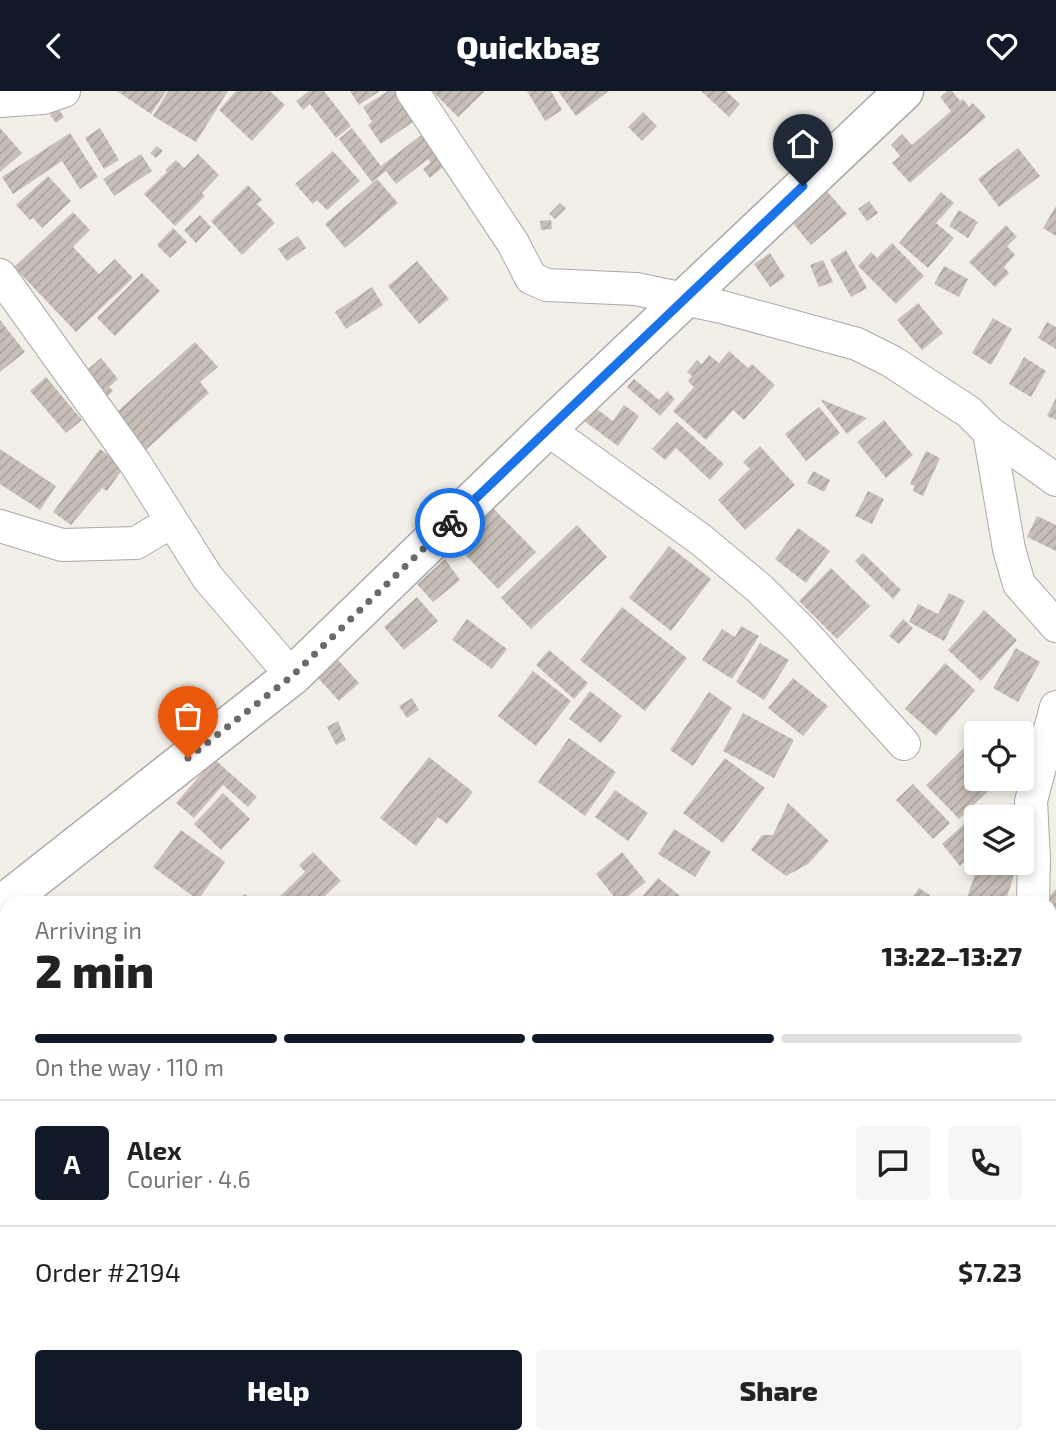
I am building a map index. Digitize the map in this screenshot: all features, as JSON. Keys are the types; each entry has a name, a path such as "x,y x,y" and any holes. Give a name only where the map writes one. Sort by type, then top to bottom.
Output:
{"street":[{"path":"0,101 43,98 64,91"},
{"path":"412,91 513,243 531,278 547,285 636,289 722,307 857,344 891,361 950,398 989,432 1056,479"},
{"path":"13,896 292,676 683,299 904,91"},
{"path":"0,275 135,463 208,578 292,676"},
{"path":"547,429 700,539 760,589 802,631 904,744"},
{"path":"989,432 1009,549 1019,584 1056,626"},
{"path":"0,526 62,545 136,543 171,522"},
{"path":"1033,896 1031,801 1056,707"}],"building":[{"path":"117,91 166,91 151,114"},
{"path":"168,91 228,91 196,142 153,116"},
{"path":"236,91 270,91 285,105 252,141 219,110"},
{"path":"309,91 324,91 351,126 336,138 310,104 303,110 296,101"},
{"path":"350,91 380,91 359,105"},
{"path":"388,91 404,91 411,102 403,107 413,122 381,144 368,125 372,122 363,107"},
{"path":"432,91 485,91 458,117"},
{"path":"527,91 551,91 562,110 545,121"},
{"path":"558,91 609,91 576,116"},
{"path":"701,91 726,91 740,104 729,117"},
{"path":"947,91 952,91 960,101 963,99 969,107 973,103 986,117 910,183 892,163 900,156 891,145 902,134 912,145 951,111 940,97"},
{"path":"58,108 64,117 56,123 50,115"},
{"path":"643,112 657,126 642,141 628,127"},
{"path":"0,128 22,153 0,172"},
{"path":"100,128 119,160 104,169 85,138"},
{"path":"352,128 381,166 429,129 436,137 428,144 432,150 437,146 450,161 430,178 423,169 431,162 428,159 396,184 386,171 372,182 339,139"},
{"path":"70,133 98,177 80,189 62,161 13,194 2,177"},
{"path":"157,146 163,151 156,158 150,153"},
{"path":"1018,148 1040,176 999,207 978,179"},
{"path":"333,151 360,181 327,210 317,200 313,204 295,184"},
{"path":"141,154 152,171 114,196 103,179"},
{"path":"198,154 219,175 202,193 205,196 175,226 144,194 176,160 184,168"},
{"path":"48,176 71,201 42,228 16,205"},
{"path":"377,179 398,203 345,248 325,224"},
{"path":"248,185 262,200 257,204 275,223 242,255 211,221"},
{"path":"826,190 847,214 811,245 791,221"},
{"path":"941,192 954,203 936,223 954,238 928,268 899,243"},
{"path":"869,201 878,213 867,221 858,209"},
{"path":"560,203 566,208 555,219 549,214"},
{"path":"1056,206 1056,236 1043,228"},
{"path":"959,210 978,222 968,238 949,226"},
{"path":"73,212 90,230 73,247 99,274 115,259 133,278 76,332 14,267"},
{"path":"200,215 211,227 196,243 184,230"},
{"path":"551,220 552,229 541,230 540,221"},
{"path":"1006,225 1017,237 1007,246 1015,255 1004,267 1009,273 995,287 969,262"},
{"path":"173,228 187,242 170,258 157,245"},
{"path":"298,236 306,248 287,261 278,249"},
{"path":"892,243 924,276 896,304 858,266 871,252 877,258"},
{"path":"846,250 867,288 851,297 830,260"},
{"path":"770,253 785,277 770,287 754,264"},
{"path":"823,260 833,282 819,287 810,265"},
{"path":"417,261 449,299 419,324 388,286"},
{"path":"944,266 968,279 959,297 934,284"},
{"path":"142,273 160,291 115,336 97,318"},
{"path":"372,287 383,305 346,329 335,312"},
{"path":"918,303 943,333 922,350 897,320"},
{"path":"993,318 1012,329 991,365 972,353"},
{"path":"0,320 25,352 0,372"},
{"path":"1047,322 1056,327 1056,349 1038,338"},
{"path":"195,342 218,367 200,382 209,393 140,455 109,419"},
{"path":"729,351 748,368 752,364 775,385 744,420 733,410 706,440 673,411 694,387 688,381 692,376 687,372 697,360 702,364 709,355 719,363"},
{"path":"1024,357 1046,371 1031,397 1009,384"},
{"path":"101,358 118,379 109,387 113,391 103,400 82,374"},
{"path":"46,377 82,420 66,433 30,391"},
{"path":"634,379 659,400 667,391 675,399 660,416 627,387"},
{"path":"1056,398 1056,420 1047,416"},
{"path":"820,399 867,418 847,434"},
{"path":"624,405 639,416 618,446 584,421 594,407 613,421"},
{"path":"819,407 840,433 806,461 785,434"},
{"path":"884,420 913,455 886,478 857,442"},
{"path":"677,422 724,464 710,480 676,448 665,460 652,449"},
{"path":"760,446 795,485 745,530 718,500 750,469 743,462"},
{"path":"0,449 56,486 40,510 0,484"},
{"path":"100,449 124,467 107,491 102,488 71,525 53,512"},
{"path":"926,451 940,458 923,496 913,491 915,486 910,484"},
{"path":"813,471 830,480 824,492 807,483"},
{"path":"868,491 884,499 872,524 855,516"},
{"path":"489,504 536,552 498,589 451,540"},
{"path":"1037,516 1056,525 1056,551 1027,537"},
{"path":"577,525 607,557 531,629 501,598"},
{"path":"798,528 830,551 806,583 775,559"},
{"path":"669,546 711,579 671,631 629,598"},
{"path":"863,553 901,590 893,599 855,561"},
{"path":"445,559 460,580 433,602 417,584"},
{"path":"831,568 870,606 837,639 799,601"},
{"path":"949,593 965,601 944,641 909,622 918,604 938,614"},
{"path":"417,597 438,621 404,650 384,627"},
{"path":"622,607 687,658 645,711 580,660"},
{"path":"984,610 1017,640 981,681 948,650"},
{"path":"467,619 507,649 492,669 452,640"},
{"path":"903,619 913,628 899,644 889,636"},
{"path":"741,626 759,636 732,679 702,660 722,629 735,637"},
{"path":"760,643 789,660 764,700 736,682"},
{"path":"1016,648 1040,662 1018,702 993,688"},
{"path":"549,650 588,683 574,699 536,665"},
{"path":"338,660 359,683 339,701 318,678"},
{"path":"945,663 975,690 936,736 905,709"},
{"path":"533,671 571,701 536,746 498,716"},
{"path":"793,678 828,706 803,736 768,708"},
{"path":"590,691 622,716 601,743 569,719"},
{"path":"709,692 732,708 693,766 670,750"},
{"path":"412,698 419,710 407,718 399,706"},
{"path":"743,713 794,740 774,778 723,751"},
{"path":"338,721 346,740 336,745 327,727"},
{"path":"569,738 616,772 585,816 538,782"},
{"path":"964,748 964,791 988,791 974,805 964,805 964,814 959,819 926,785"},
{"path":"429,757 473,792 447,824 438,817 416,846 380,818"},
{"path":"725,758 765,788 723,843 683,813"},
{"path":"214,759 257,797 248,807 223,785 194,818 176,803"},
{"path":"913,784 950,823 933,839 896,800"},
{"path":"615,790 648,813 628,841 595,817"},
{"path":"223,793 250,819 221,850 194,824"},
{"path":"788,803 829,841 808,864 786,876 751,850 762,835 773,835"},
{"path":"964,824 964,862 960,866 942,844"},
{"path":"674,829 711,852 695,877 658,854"},
{"path":"181,830 225,862 201,896 193,896 153,867"},
{"path":"313,852 341,881 325,896 280,896 305,872 299,865"},
{"path":"622,852 646,882 628,896 613,896 596,874"},
{"path":"975,875 1014,875 1007,896 967,896"},
{"path":"658,878 680,896 643,896"},
{"path":"919,888 930,895 929,896 913,896"}],"way so far":[{"path":"188,758 292,676 450,523"}],"route":[{"path":"450,523 803,186"}]}
